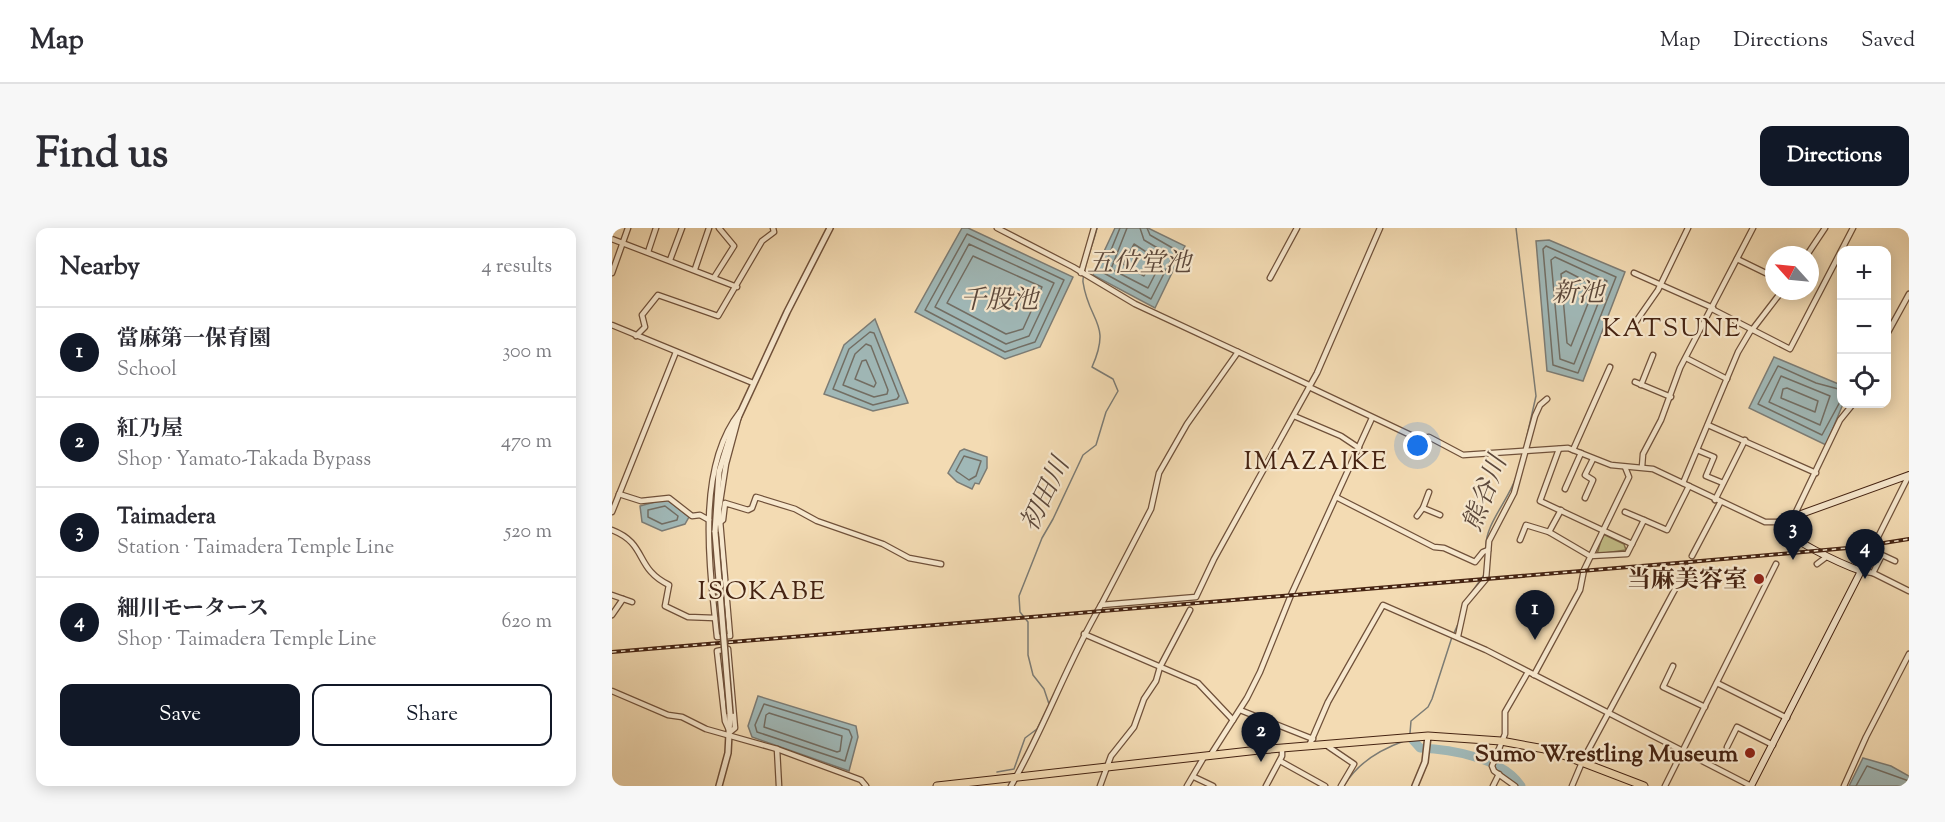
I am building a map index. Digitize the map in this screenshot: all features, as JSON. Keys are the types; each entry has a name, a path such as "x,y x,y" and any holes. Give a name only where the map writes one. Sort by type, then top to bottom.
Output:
{"highway":[{"path":"938,786 1282,749 1311,743 1326,744 1406,737 1501,741 1550,750 1583,760 1644,786"}],"main road":[{"path":"1751,786 1861,571 1825,558 1785,532 1779,522 1909,475"}],"street":[{"path":"612,273 628,228"},
{"path":"648,252 656,228"},
{"path":"670,260 682,228"},
{"path":"695,269 709,228"},
{"path":"715,276 734,246 719,228"},
{"path":"636,336 645,327 642,315 658,295 718,316 762,241 774,232 773,228"},
{"path":"719,786 730,734 730,714 715,532 719,472 753,383 830,228"},
{"path":"997,228 1134,304 1419,439 1429,437 1463,454 1573,450 1611,465 1642,466 1765,522 1779,522"},
{"path":"1083,275 1094,228"},
{"path":"1270,278 1297,228"},
{"path":"1101,605 1196,597 1214,558 1309,386 1380,228"},
{"path":"1635,323 1661,285 1688,228"},
{"path":"1642,466 1643,454 1671,397 1686,358 1754,228"},
{"path":"1813,246 1825,228"},
{"path":"1634,273 1790,349 1853,228"},
{"path":"612,239 715,276 725,284 737,287"},
{"path":"1737,259 1765,273"},
{"path":"1891,328 1909,294"},
{"path":"1683,483 1727,379 1752,330 1775,300"},
{"path":"612,326 753,383"},
{"path":"612,512 676,352"},
{"path":"1011,786 1084,634 1151,509 1159,473 1187,424 1238,352"},
{"path":"1653,356 1638,384 1671,397"},
{"path":"1686,358 1727,379"},
{"path":"1573,450 1610,367"},
{"path":"1336,497 1434,547 1444,548 1475,562 1485,551 1514,493 1537,410 1547,399"},
{"path":"1794,516 1840,420 1850,408"},
{"path":"740,412 726,464 719,524 730,636 717,637 709,520 712,489 720,451 731,423 740,412"},
{"path":"1294,416 1341,436 1359,448"},
{"path":"1187,786 1240,710 1260,672 1372,418"},
{"path":"1708,425 1816,473"},
{"path":"1692,556 1718,501 1723,483 1745,440"},
{"path":"1559,449 1540,501 1602,532 1632,544"},
{"path":"1697,450 1714,457 1706,476 1723,483"},
{"path":"1565,489 1581,453"},
{"path":"1585,498 1593,480 1585,475 1593,459"},
{"path":"1534,675 1580,590 1590,556 1629,477 1625,467"},
{"path":"1909,475 1861,571 1873,573 1909,591"},
{"path":"1625,512 1667,530 1689,486"},
{"path":"1417,516 1429,492"},
{"path":"619,494 641,501 666,497 692,516 700,515 709,520"},
{"path":"719,524 723,520 725,503 748,510 752,508 756,497 795,509 817,521 883,544 909,558 941,564"},
{"path":"1423,508 1440,515"},
{"path":"1549,532 1561,510"},
{"path":"1520,540 1526,525 1549,532 1590,556 1627,554 1644,520"},
{"path":"612,530 627,536 636,546 645,567 657,580 669,585 666,606 688,617 715,618"},
{"path":"1458,636 1465,604 1486,579 1485,551"},
{"path":"1873,573 1882,555 1895,561"},
{"path":"1817,564 1825,558"},
{"path":"1665,786 1776,564"},
{"path":"1572,786 1583,760 1687,567"},
{"path":"612,595 632,602"},
{"path":"612,615 623,599"},
{"path":"1240,710 1311,743 1332,693 1383,605 1458,636 1751,786"},
{"path":"1100,786 1116,749 1134,727 1144,699 1156,681 1160,667 1190,610"},
{"path":"1084,634 1198,683 1233,720"},
{"path":"728,649 735,706 735,728 730,734 725,721 717,651 728,649"},
{"path":"1844,786 1866,737 1906,666 1909,654"},
{"path":"1673,666 1663,687 1705,707"},
{"path":"1515,786 1494,771 1492,766 1504,734 1505,712 1528,672"},
{"path":"1717,682 1787,718"},
{"path":"612,691 668,715 682,717 706,729 777,749 861,780 866,786"},
{"path":"1727,747 1737,727 1773,745"},
{"path":"1415,786 1425,762 1426,738"},
{"path":"1326,744 1354,764 1341,786"},
{"path":"777,749 779,786"},
{"path":"1266,786 1280,761 1282,749"},
{"path":"1280,761 1325,786"},
{"path":"1493,786 1499,774"},
{"path":"1194,777 1213,786"}],"shaded area":[{"path":"1603,534 1624,544 1626,550 1597,554"}],"water":[{"name":"千股池","path":"962,228 968,228 1073,277 1040,347 1005,359 915,312"},
{"name":"五位堂池","path":"1115,228 1148,228 1185,246 1155,308 1093,275"},
{"name":"新池","path":"1549,240 1625,272 1583,381 1547,371 1536,241"},
{"path":"875,319 908,403 873,411 824,394 844,345"},
{"path":"1774,357 1837,383 1837,408 1841,408 1826,445 1749,408"},
{"path":"964,449 987,457 987,468 979,484 975,483 972,489 957,482 948,473 960,451"},
{"path":"666,499 689,517 685,524 662,531 642,522 640,506"},
{"path":"758,696 856,726 858,737 849,771 752,737 748,726"},
{"path":"1863,758 1891,766 1909,776 1909,786 1849,786"}],"waterway":[{"name":"初田川","path":"1049,704 1044,689 1033,675 1028,655 1028,622 1020,612 1019,596 1042,538 1083,455 1096,445 1106,412 1118,391 1113,379 1092,367 1098,352 1100,331 1083,282 1084,270 1097,228"},
{"name":"熊谷川","path":"1516,228 1536,396 1524,449"},
{"name":"熊谷川","path":"1486,549 1489,531 1516,477"},
{"name":"熊谷川","path":"1466,600 1484,575"},
{"name":"熊谷川","path":"1461,613 1463,604"},
{"name":"熊谷川","path":"1454,633 1458,624"},
{"name":"熊谷川","path":"1410,733 1411,721 1428,707 1432,699 1452,637"},
{"name":"初田川","path":"997,772 1014,769 1025,738 1037,729 1046,711"},
{"name":"熊谷川","path":"1412,739 1420,748 1446,750 1489,762 1513,776 1521,786"},
{"path":"1344,786 1362,764 1404,741"}],"railway":[{"path":"612,652 1689,562 1859,547 1909,539"}],"place":[{"name":"Taimadera","path":"1793,560"},
{"name":"当麻美容室","path":"1759,579"},
{"name":"細川モータース","path":"1865,579"},
{"name":"當麻第一保育園","path":"1535,640"},
{"name":"Sumo Wrestling Museum","path":"1750,753"},
{"name":"紅乃屋","path":"1261,762"}],"district":[{"name":"KATSUNE","path":"1672,327"},
{"name":"IMAZAIKE","path":"1316,460"},
{"name":"ISOKABE","path":"762,590"}]}
